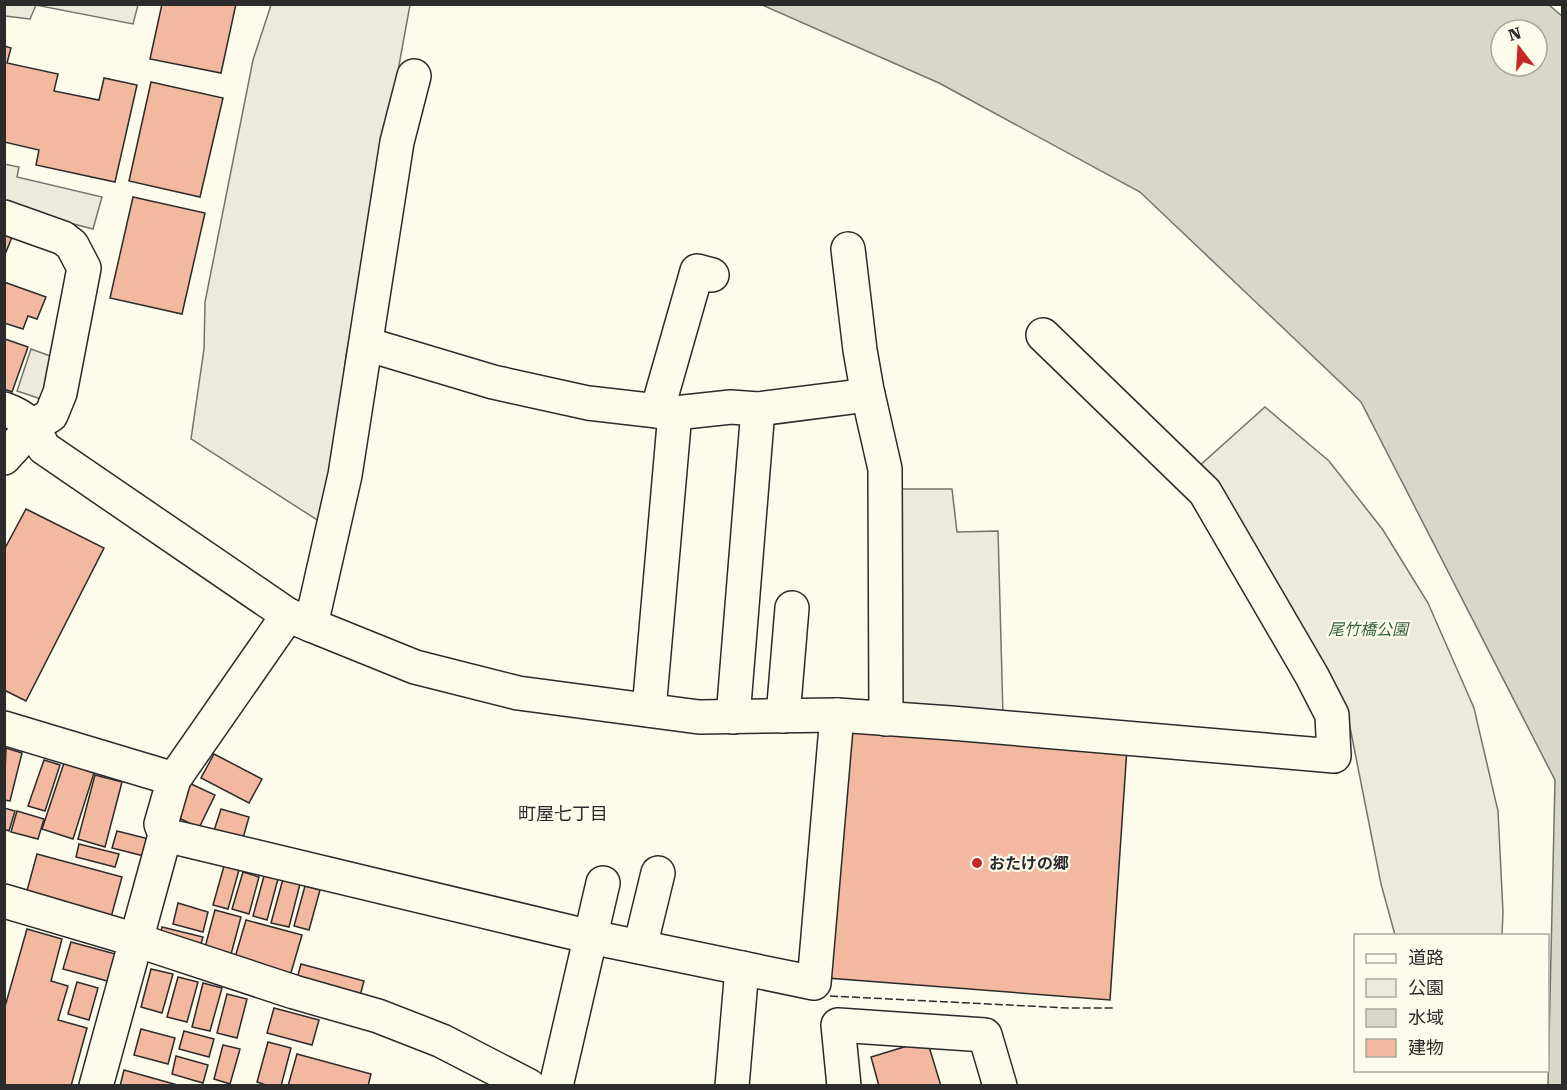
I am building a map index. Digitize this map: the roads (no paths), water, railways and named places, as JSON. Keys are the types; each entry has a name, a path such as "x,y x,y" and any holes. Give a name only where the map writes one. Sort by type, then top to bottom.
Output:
{"street":[{"path":"96,1086 165,835 161,824 174,779 300,620 345,475 397,142 414,76"},
{"path":"4,217 63,238 72,245 84,268 60,393 51,416 32,427 4,458"},
{"path":"848,249 860,350 885,469 886,718"},
{"path":"649,710 666,412 698,271 712,275"},
{"path":"4,409 22,415 44,448 300,620 427,670 518,693 699,717 837,715 886,718 1334,756 1332,715 1205,492 1043,335"},
{"path":"366,344 493,382 588,403 666,412 731,407 758,409 868,395"},
{"path":"733,717 758,409"},
{"path":"783,717 792,608"},
{"path":"837,715 814,983 816,995 826,1015 838,1026 985,1035 1000,1086"},
{"path":"4,728 174,779"},
{"path":"165,835 591,937 814,983"},
{"path":"640,947 658,873"},
{"path":"556,1086 603,883"},
{"path":"4,901 378,1016 442,1041 529,1086"},
{"path":"732,1086 742,968"},
{"path":"838,1026 844,1086"}],"water":[{"path":"762,5 1549,5 1562,16 1562,1086 1548,1085 1555,780 1361,402 1140,192 939,83"}],"place":[{"name":"おたけの郷","path":"977,863"}],"district":[{"name":"町屋七丁目","path":"563,813"}],"park label":[{"name":"尾竹橋公園","path":"1368,629"}]}
